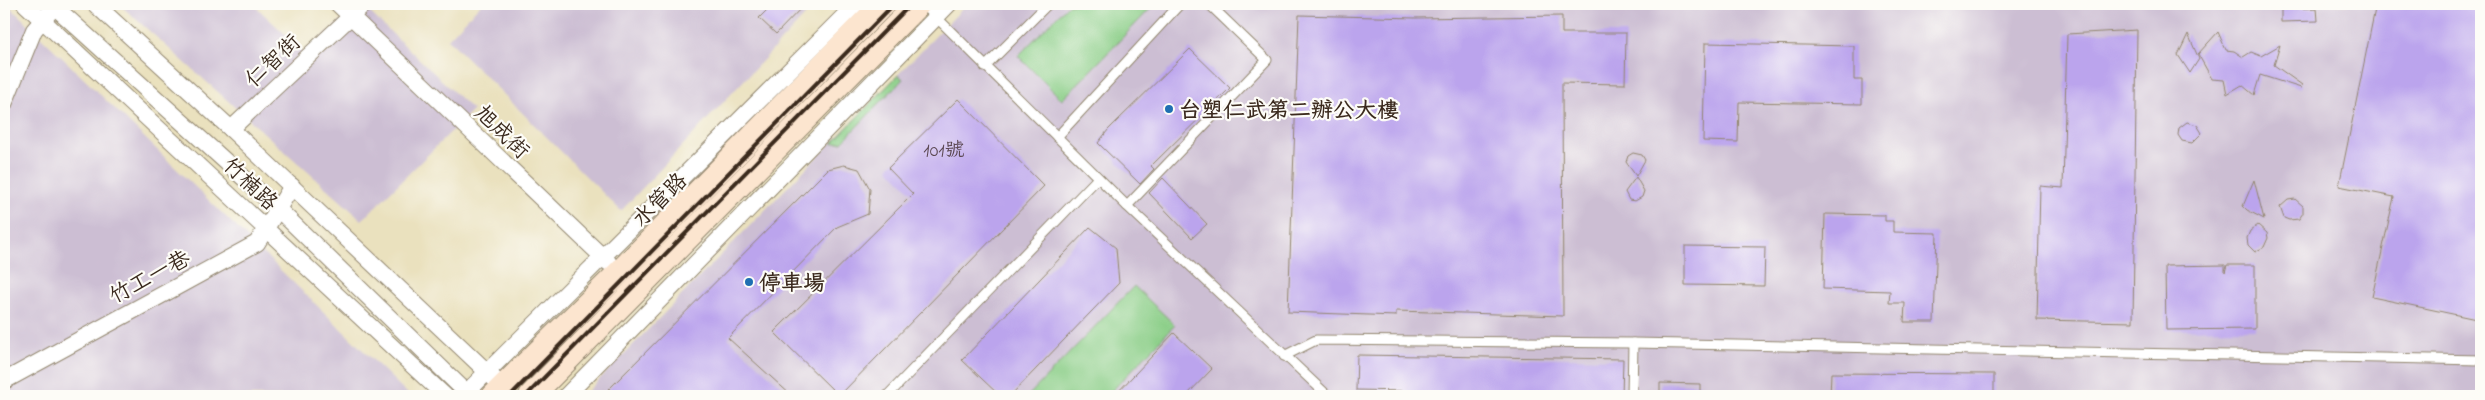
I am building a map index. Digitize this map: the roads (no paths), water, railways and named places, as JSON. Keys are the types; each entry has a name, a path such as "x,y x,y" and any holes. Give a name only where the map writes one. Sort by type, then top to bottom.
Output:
{"street":[{"name":"竹楠路","path":"25,4 445,396"},
{"name":"竹楠路","path":"95,4 292,186 498,388"},
{"name":"旭成街","path":"338,4 638,290"},
{"name":"仁智街","path":"231,129 364,4"},
{"name":"水管路","path":"498,388 602,256 856,4"},
{"path":"883,4 909,30"},
{"name":"水管路","path":"466,395 498,388 619,273 883,4"},
{"path":"566,396 927,11 950,4"},
{"name":"竹楠路","path":"55,5 278,209 466,395"},
{"path":"4,104 34,30 55,5"},
{"path":"531,396 638,290 909,30"},
{"name":"竹工一巷","path":"4,381 257,243 292,186"}],"lane":[{"path":"923,4 927,11 1098,178 1328,396"},
{"path":"985,67 1048,4"},
{"path":"1057,137 1180,4"},
{"path":"1127,206 1268,60 1210,4"},
{"path":"887,396 1098,178"},
{"path":"1284,356 1316,340 1633,343 2481,360"},
{"path":"1632,396 1633,343"}],"railway":[{"path":"510,396 894,4"},
{"path":"526,396 911,4"}],"place":[{"name":"台塑仁武第二辦公大樓","path":"1169,109"},
{"name":"停車場","path":"749,282"}]}
